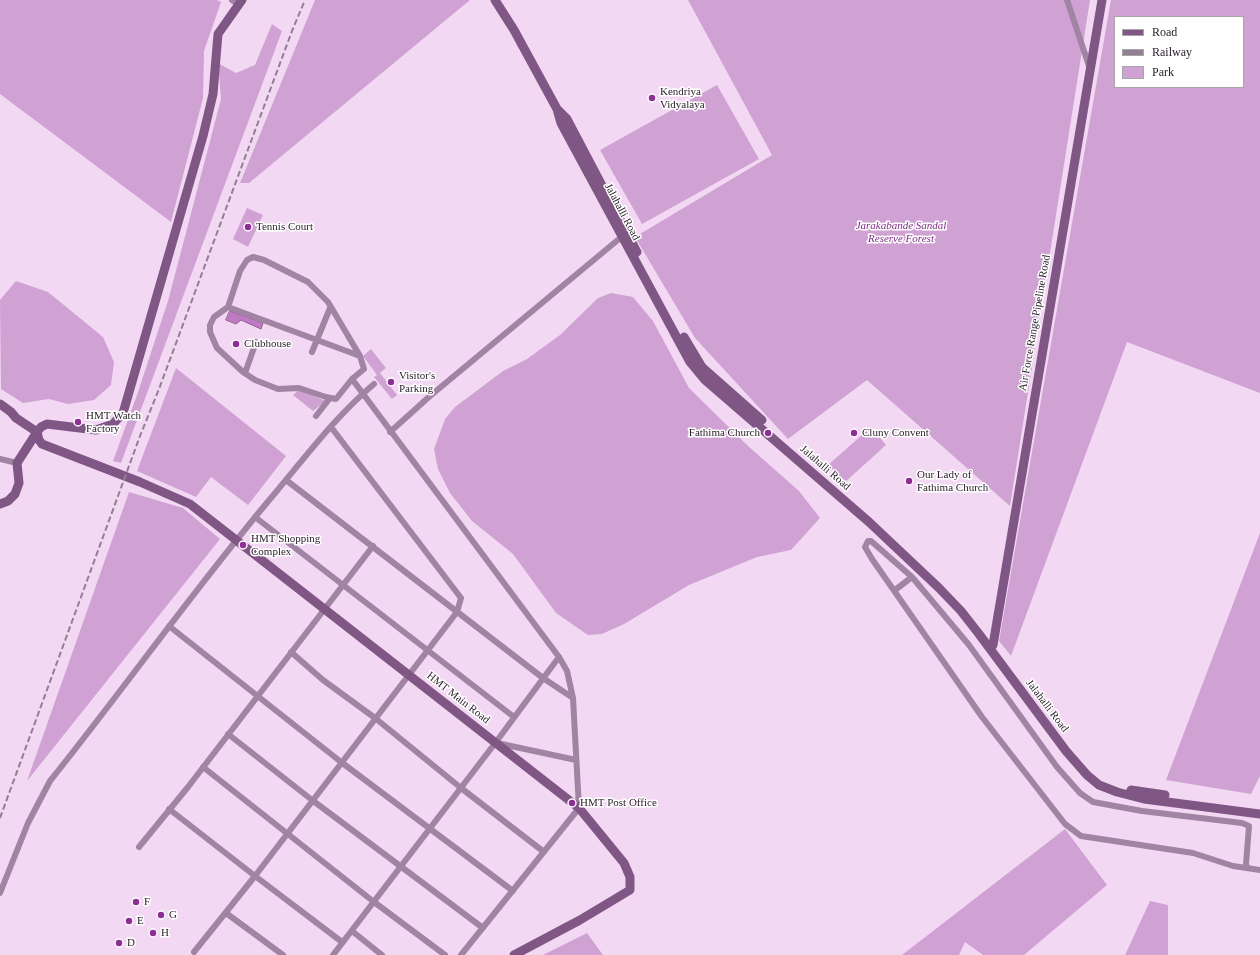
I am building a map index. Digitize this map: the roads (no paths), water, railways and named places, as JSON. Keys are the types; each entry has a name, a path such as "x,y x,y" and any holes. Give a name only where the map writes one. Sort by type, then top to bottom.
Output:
{"street":[{"name":"Jalahalli Road","path":"495,0 514,30 557,109 561,123 624,235 690,362 704,379 738,403 916,565 961,611 992,647 1069,751 1089,773 1101,781 1124,788 1260,808"},
{"path":"1067,0 1090,70"},
{"name":"Air Force Range Pipeline Road","path":"992,647 1102,0"},
{"path":"0,504 8,501 15,494 19,483 17,463 41,427 47,424 96,430 114,424 123,413 203,136 213,94 218,34 238,2"},
{"path":"390,432 430,396 624,235"},
{"path":"253,257 264,260 308,282 328,302 330,308 360,356 364,370 352,379 336,399 299,388 278,389 255,380 244,373 217,348 210,332 210,325 214,317 228,307 240,271 247,260 253,257"},
{"path":"228,307 360,356"},
{"path":"312,352 330,308"},
{"path":"244,373 256,342"},
{"path":"352,379 559,657 567,671 573,698 579,808 461,955"},
{"path":"0,893 28,823 50,781 236,540 331,427 374,384"},
{"path":"316,416 330,398"},
{"path":"0,404 11,412 16,418"},
{"path":"0,411 9,417 16,418"},
{"name":"HMT Main Road","path":"16,418 37,432 38,440 42,444 140,482 190,504 579,808 624,863 630,877 630,890 524,952 514,955"},
{"path":"194,952 255,876 457,612 461,598 331,427"},
{"path":"0,460 17,463"},
{"path":"286,480 543,678 573,698"},
{"path":"255,517 514,717"},
{"path":"1245,866 1249,826 1242,823 1093,802 1080,794 1057,767 969,646 912,577 871,541 868,541 865,547 982,717 1065,824 1081,836 1193,853 1260,870"},
{"path":"139,847 203,767 373,546"},
{"path":"895,590 912,577"},
{"path":"169,626 341,762 513,891"},
{"name":"Jalahalli Road","path":"992,647 1066,751 1087,775 1100,785 1117,792 1144,798 1260,814"},
{"path":"291,652 323,680 375,718 461,788 544,852"},
{"path":"333,955 342,942 352,932 559,657"},
{"path":"228,734 312,800 483,928"},
{"path":"496,742 576,760"},
{"path":"203,767 374,902 445,955"},
{"path":"169,809 342,942"},
{"path":"1230,861 1238,862 1245,866 1260,866"},
{"path":"226,913 283,955"},
{"path":"352,932 382,955"}],"railway":[{"path":"0,818 140,436 305,0"}],"place":[{"name":"Kendriya Vidyalaya","path":"652,98"},
{"name":"Tennis Court","path":"248,227"},
{"name":"Clubhouse","path":"236,344"},
{"name":"Visitor's Parking","path":"391,382"},
{"name":"HMT Watch Factory","path":"78,422"},
{"name":"Fathima Church","path":"768,433"},
{"name":"Cluny Convent","path":"854,433"},
{"name":"Our Lady of Fathima Church","path":"909,481"},
{"name":"HMT Shopping Complex","path":"243,545"},
{"name":"HMT Post Office","path":"572,803"},
{"name":"F","path":"136,902"},
{"name":"G","path":"161,915"},
{"name":"E","path":"129,921"},
{"name":"H","path":"153,933"},
{"name":"D","path":"119,943"}],"park label":[{"name":"Jarakabande Sandal Reserve Forest","path":"901,232"}]}
